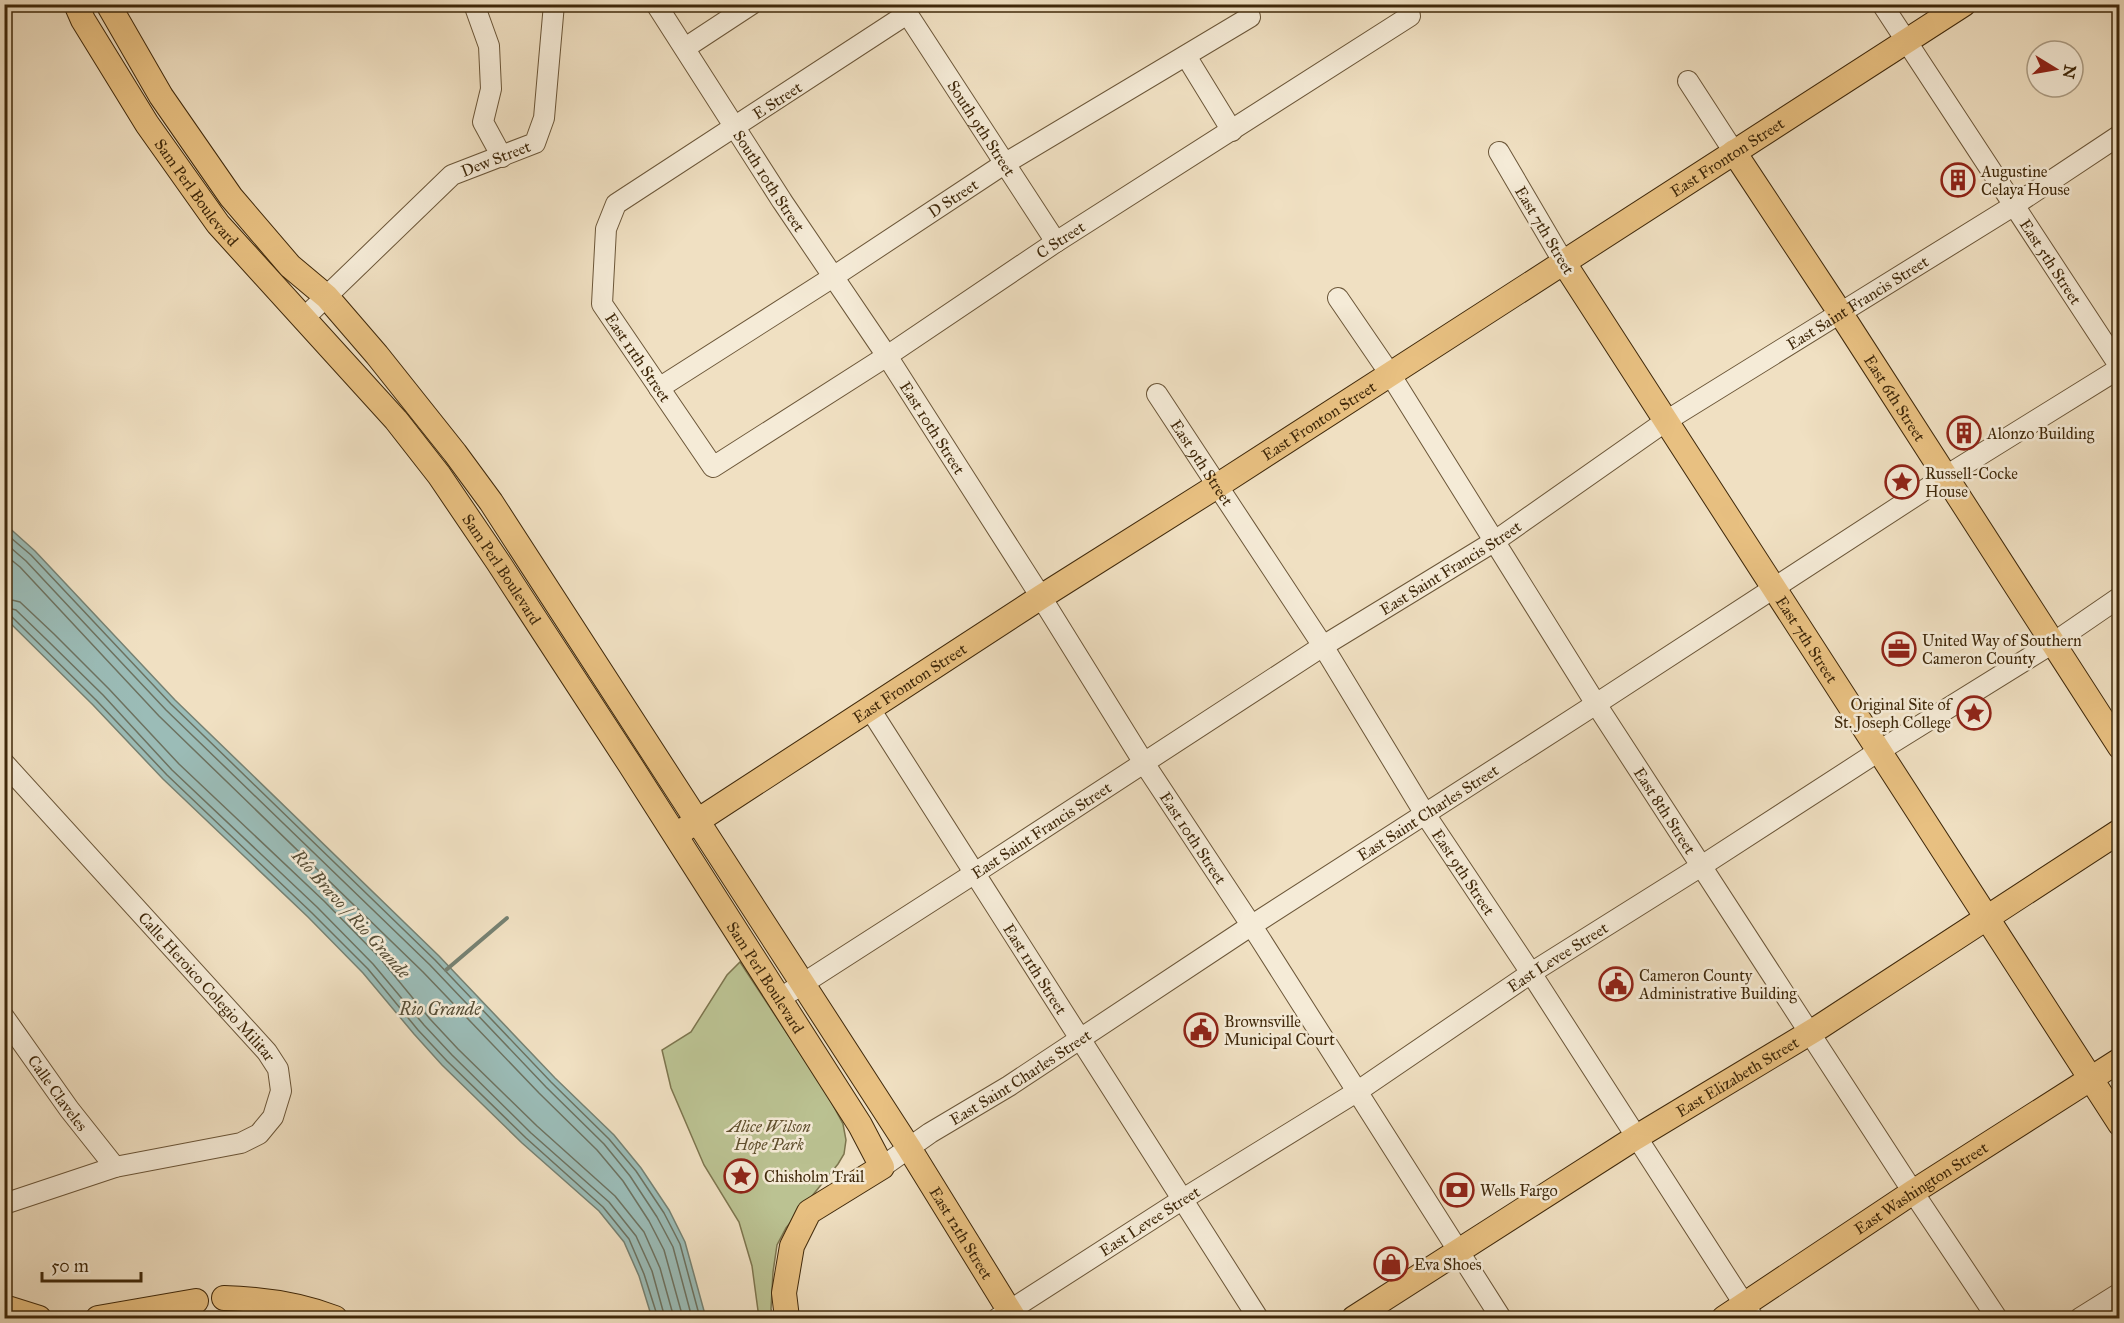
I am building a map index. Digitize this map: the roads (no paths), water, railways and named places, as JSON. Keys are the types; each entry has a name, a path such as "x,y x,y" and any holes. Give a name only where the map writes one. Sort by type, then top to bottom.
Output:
{"main road":[{"name":"Sam Perl Boulevard","path":"76,4 83,20 136,108 218,224 396,420 439,475 510,580 675,836 860,1125 882,1167"},
{"name":"Sam Perl Boulevard","path":"108,4 161,96 219,180 290,266 327,297 441,435 491,502 909,1148"},
{"name":"East Fronton Street","path":"675,836 1041,597 1964,4"},
{"path":"136,108 161,96"},
{"name":"East 6th Street","path":"1734,152 2120,747"},
{"name":"East 7th Street","path":"1564,263 2120,1124"},
{"name":"East Elizabeth Street","path":"1354,1318 1635,1138 1810,1033 2120,831"},
{"name":"East Washington Street","path":"1724,1318 1748,1312 1913,1192 2120,1060"},
{"name":"East 12th Street","path":"909,1148 1007,1316"},
{"name":"East Saint Charles Street","path":"787,1318 784,1293 792,1246 809,1212 882,1167"},
{"path":"224,1298 285,1303 335,1318"},
{"path":"98,1318 196,1301"},
{"path":"4,1308 39,1318"}],"street":[{"path":"473,4 489,46 491,89 483,122 502,157"},
{"name":"Dew Street","path":"303,319 452,175 535,143 544,118 555,4"},
{"name":"South 10th Street","path":"656,4 735,128 887,356"},
{"path":"685,48 752,4"},
{"name":"East 5th Street","path":"1882,4 2120,368"},
{"name":"E Street","path":"616,204 735,128 904,9"},
{"name":"South 9th Street","path":"904,9 1056,242"},
{"name":"C Street","path":"713,467 887,356 1056,242 1410,16"},
{"name":"D Street","path":"659,388 1004,164 1250,17"},
{"path":"1186,56 1232,131"},
{"name":"East 6th Street","path":"1688,81 1734,152"},
{"name":"East Saint Francis Street","path":"778,999 1323,646 1495,541 1666,421 2013,206 2120,135"},
{"name":"East 7th Street","path":"1499,152 1564,263"},
{"name":"East 11th Street","path":"616,204 606,229 602,304 713,467"},
{"name":"East 8th Street","path":"1338,298 1390,374 1596,704 1997,1318"},
{"name":"East 10th Street","path":"887,356 1144,763 1358,1091 1457,1252 1501,1318"},
{"name":"East Saint Charles Street","path":"882,1167 930,1133 1009,1086 1251,925 1946,476 2120,368"},
{"name":"East 9th Street","path":"1157,394 1323,646 1425,814 1531,973 1748,1312"},
{"name":"East Levee Street","path":"1007,1316 1184,1199 1358,1091 1531,973 2053,643 2120,597"},
{"name":"East 11th Street","path":"870,709 1258,1318"},
{"name":"Calle Heroico Colegio Militar","path":"4,764 267,1052 278,1069 281,1091 273,1117 259,1134 241,1143 116,1167 4,1204"},
{"name":"Calle Claveles","path":"4,1017 69,1109 116,1167"},
{"path":"2080,1318 2120,1293"}],"water":[{"name":"Rio Grande","path":"5,524 35,551 175,700 439,956 555,1078 614,1135 641,1168 669,1210 685,1242 706,1318 652,1318 639,1276 624,1242 599,1211 522,1143 442,1065 363,973 308,917 163,779 93,705 5,618"}],"waterway":[{"path":"446,970 507,918"}],"place":[{"name":"Augustine Celaya House","path":"1958,180"},
{"name":"Alonzo Building","path":"1964,433"},
{"name":"Russell-Cocke House","path":"1902,482"},
{"name":"United Way of Southern Cameron County","path":"1899,649"},
{"name":"Original Site of St. Joseph College","path":"1974,713"},
{"name":"Cameron County Administrative Building","path":"1616,984"},
{"name":"Brownsville Municipal Court","path":"1201,1030"},
{"name":"Chisholm Trail","path":"741,1176"},
{"name":"Wells Fargo","path":"1457,1190"},
{"name":"Eva Shoes","path":"1391,1264"}],"water label":[{"name":"Río Bravo / Rio Grande","path":"351,914"}],"park label":[{"name":"Alice Wilson Hope Park","path":"769,1135"}]}
